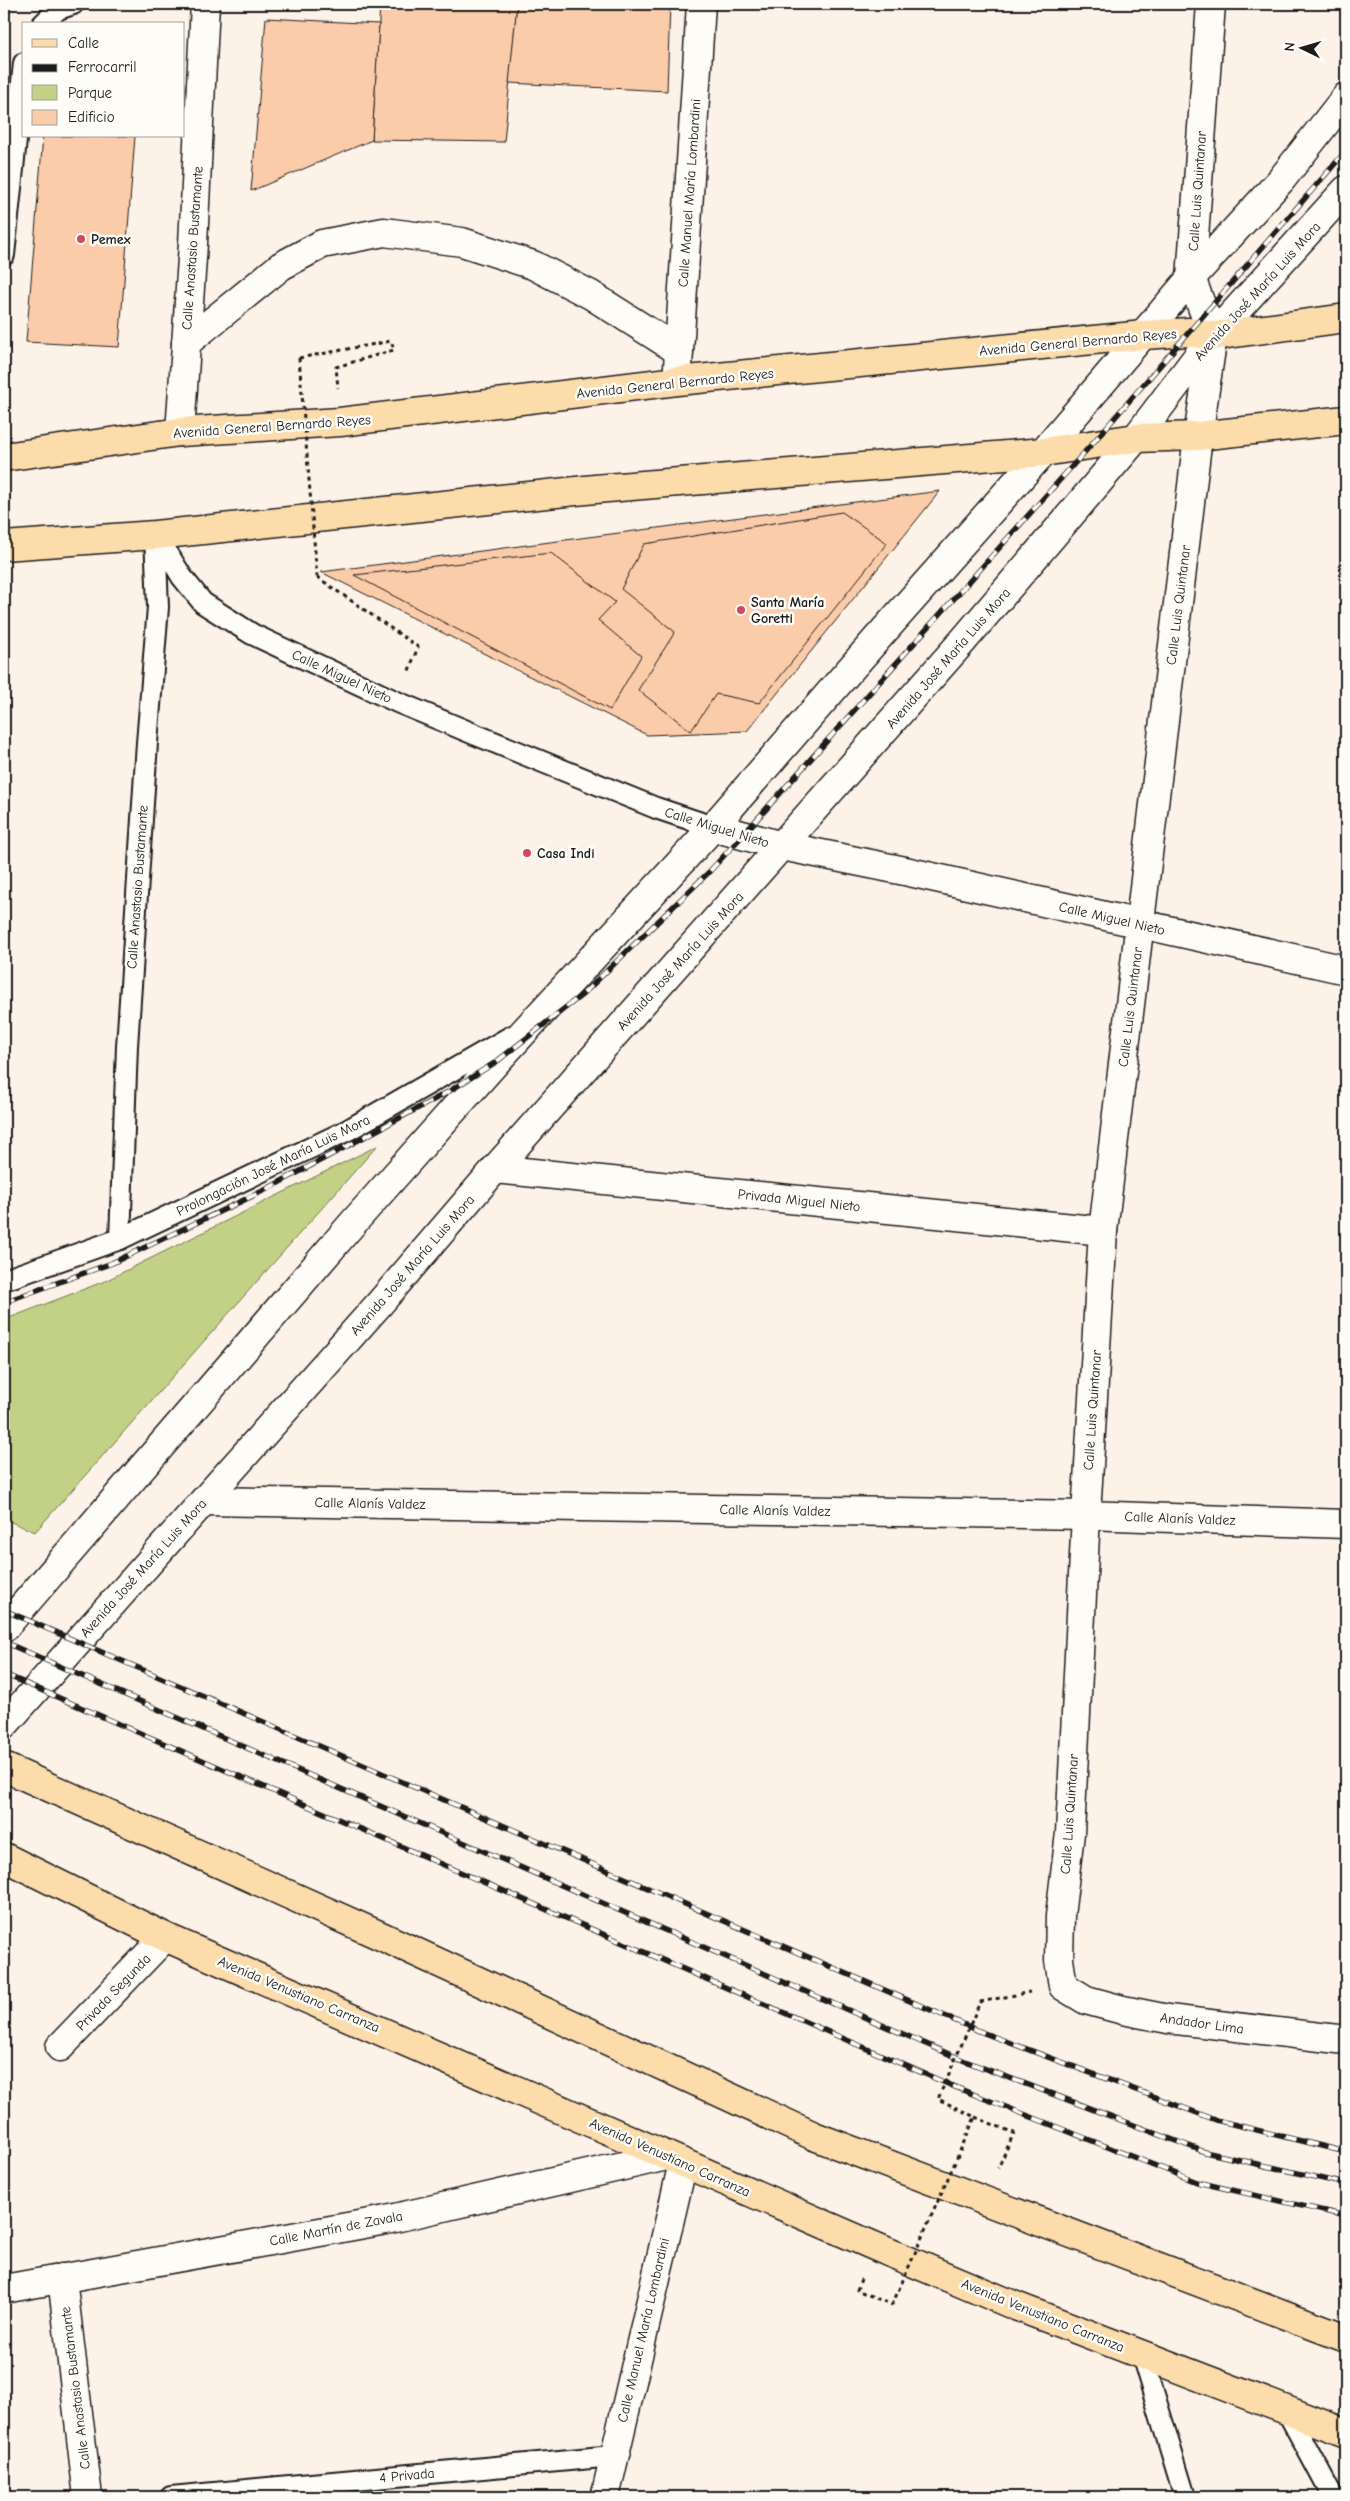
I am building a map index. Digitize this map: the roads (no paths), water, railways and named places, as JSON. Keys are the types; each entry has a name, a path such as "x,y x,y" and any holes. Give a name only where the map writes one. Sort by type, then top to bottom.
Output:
{"main road":[{"name":"Avenida General Bernardo Reyes","path":"4,457 180,432 340,422 677,381 1144,335 1189,332 1213,336 1346,318"},
{"path":"4,546 156,535 595,489 1043,452 1136,438 1198,436 1346,420"},
{"path":"4,1767 380,1936 814,2136 1346,2338"},
{"name":"Avenida Venustiano Carranza","path":"4,1857 166,1937 675,2160 1018,2307 1346,2433"}],"street":[{"name":"Calle Anastasio Bustamante","path":"180,432 205,4"},
{"name":"Calle Manuel María Lombardini","path":"677,381 701,4"},
{"name":"Calle Luis Quintanar","path":"1063,1986 1059,1960 1060,1916 1070,1833 1103,1231 1198,436 1213,336 1191,278 1211,4"},
{"path":"4,1628 353,1223 531,1024 713,828 868,648 1043,452 1191,278 1281,180 1346,97"},
{"name":"Avenida José María Luis Mora","path":"4,1725 380,1303 495,1169 962,642 1136,438 1213,336 1346,190"},
{"path":"186,343 281,266 322,244 384,232 462,242 533,265 591,295 679,351"},
{"name":"Calle Miguel Nieto","path":"713,828 782,846 905,871 1346,970"},
{"name":"Privada Miguel Nieto","path":"495,1169 1103,1231"},
{"name":"Calle Alanís Valdez","path":"204,1501 1086,1515 1346,1524"},
{"name":"Privada Segunda","path":"60,2047 166,1937"},
{"name":"Andador Lima","path":"1063,1986 1086,2000 1122,2010 1168,2019 1346,2040"},
{"name":"Calle Manuel María Lombardini","path":"604,2497 675,2160"},
{"name":"Calle Martín de Zavala","path":"4,2289 386,2220 675,2160"},
{"name":"Calle Anastasio Bustamante","path":"62,2278 88,2497"}],"lane":[{"path":"45,22 58,9 73,4"},
{"path":"4,255 22,82"},
{"name":"Calle Miguel Nieto","path":"156,535 182,577 203,602 252,634 397,702 656,808 713,828"},
{"name":"Calle Anastasio Bustamante","path":"120,1239 127,1046 146,743 158,607 156,535"},
{"name":"Prolongación José María Luis Mora","path":"4,1280 120,1239 348,1130 531,1024"},
{"path":"1142,2355 1184,2497"},
{"path":"1287,2411 1332,2497"},
{"name":"4 Privada","path":"171,2497 613,2456"}],"railway":[{"path":"4,1302 112,1263 267,1189 448,1092 496,1062 583,994 709,872 742,836 1091,445 1346,151"},
{"path":"4,1610 984,2033 1216,2120 1346,2152"},
{"path":"4,1642 965,2061 1205,2152 1346,2184"},
{"path":"4,1674 955,2087 1197,2182 1346,2216"}],"place":[{"name":"Pemex","path":"81,239"},
{"name":"Santa María Goretti","path":"741,610"},
{"name":"Casa Indi","path":"527,853"}]}
